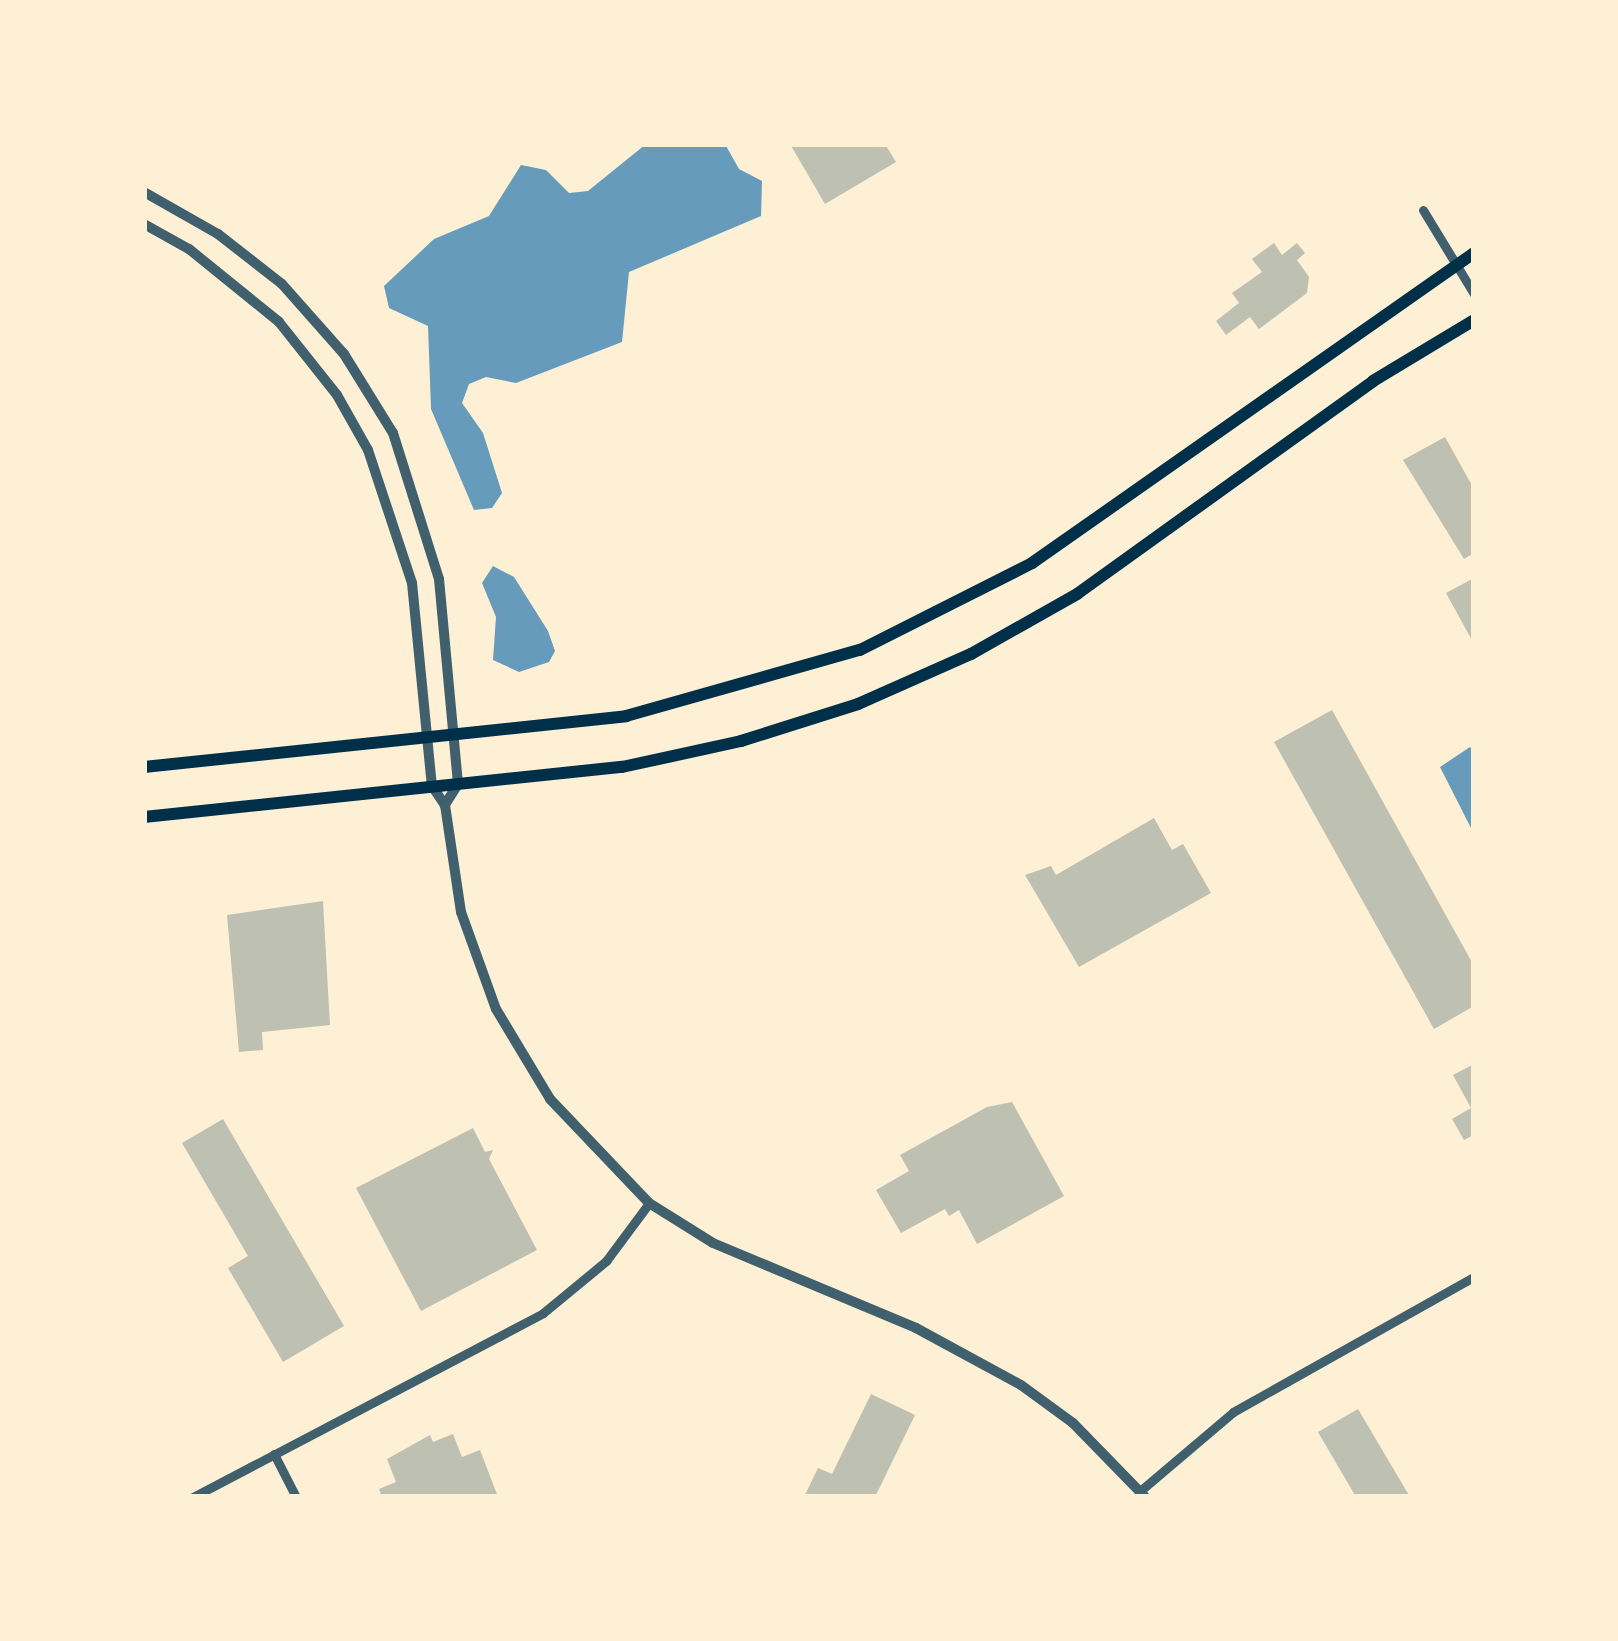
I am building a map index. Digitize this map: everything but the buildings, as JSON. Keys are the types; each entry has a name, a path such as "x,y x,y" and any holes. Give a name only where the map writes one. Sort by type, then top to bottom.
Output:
{"main road":[{"path":"144,767 686,704 803,671 916,626 1042,556 1474,253"},
{"path":"144,817 681,756 800,725 914,681 1077,594 1373,380 1474,320"}],"street":[{"path":"144,192 218,234 282,284 378,405 433,549 458,784 445,805"},
{"path":"1423,210 1474,294"},
{"path":"144,224 189,249 279,322 353,422 412,583 432,786 445,805 461,912 504,1026 550,1099 649,1203 712,1243 998,1371 1073,1424 1142,1494 1233,1412 1474,1277"},
{"path":"193,1497 543,1313 606,1261 649,1203"},
{"path":"274,1454 296,1497"}],"water":[{"path":"646,144 725,144 739,169 762,181 761,216 629,272 622,342 516,383 486,377 469,384 462,403 483,433 502,493 492,508 474,510 431,409 428,326 389,308 384,286 434,239 489,216 521,165 546,170 569,193 588,191"},
{"path":"493,566 514,577 548,631 555,651 549,662 519,672 493,660 496,617 482,583"},
{"path":"1470,747 1474,751 1474,834 1440,767"}]}
